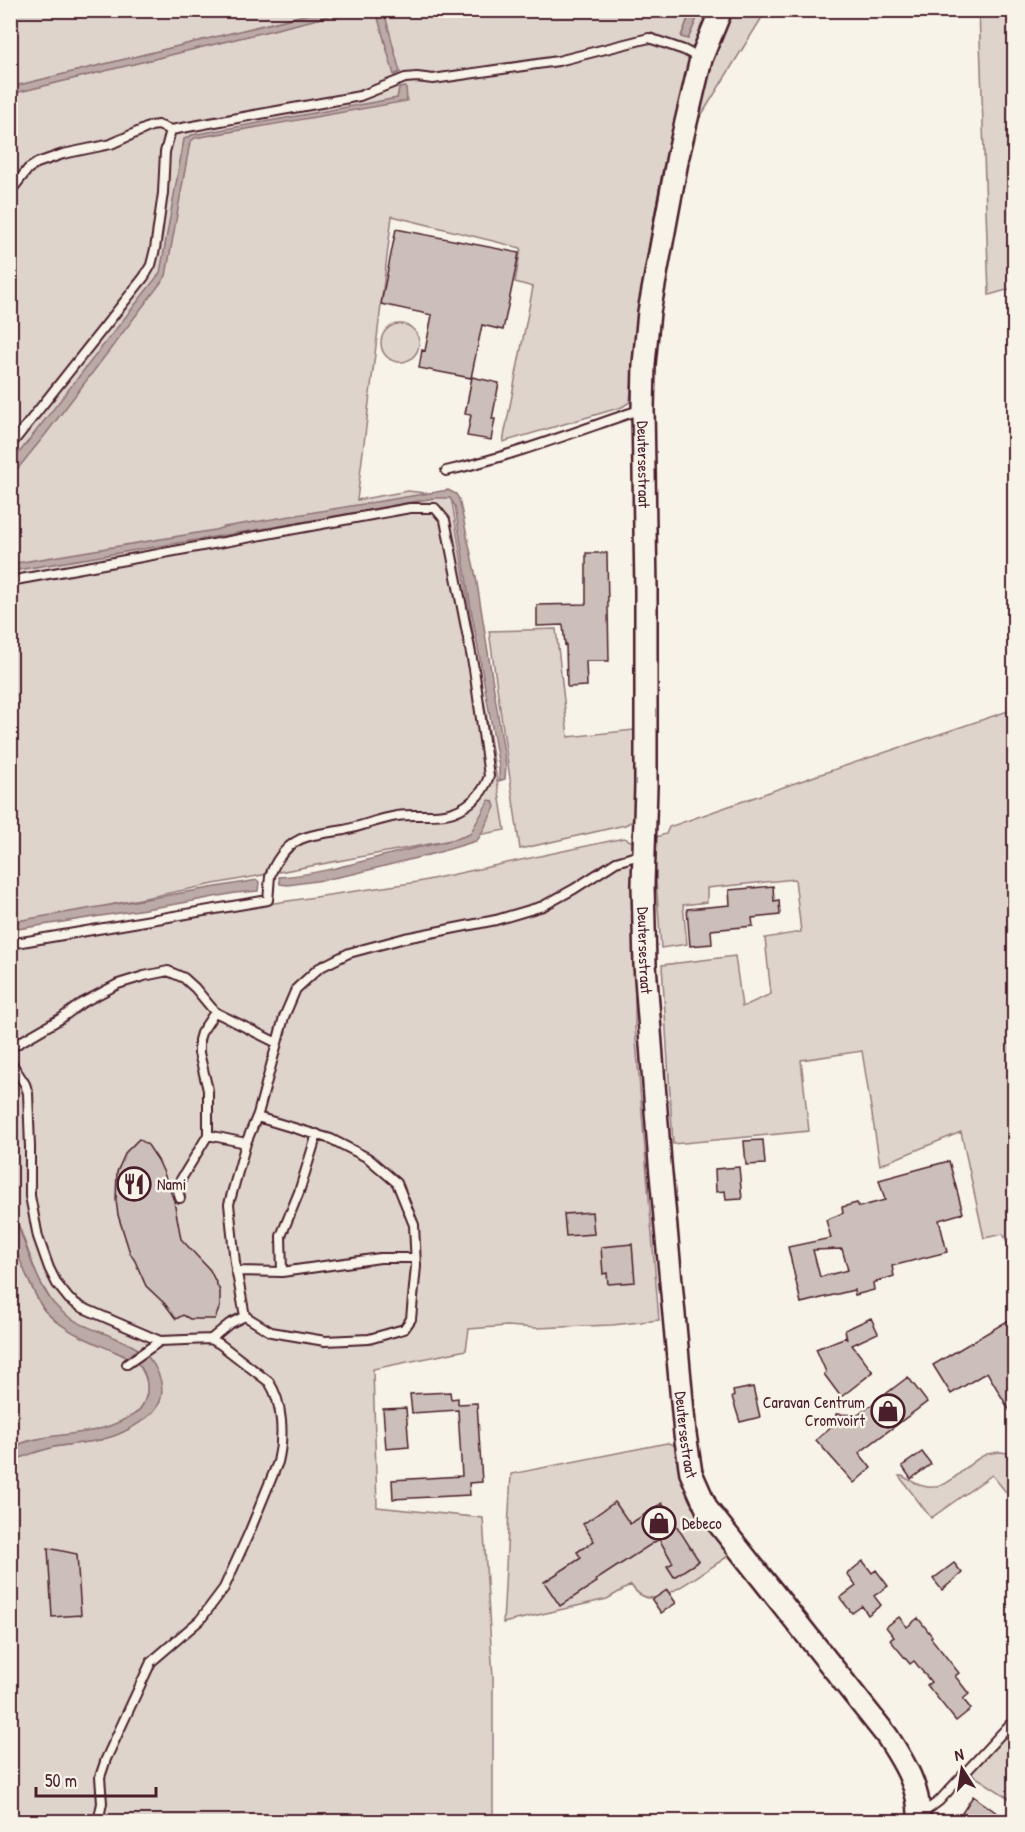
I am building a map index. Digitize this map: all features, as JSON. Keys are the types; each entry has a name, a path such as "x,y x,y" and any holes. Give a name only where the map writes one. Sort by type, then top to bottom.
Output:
{"street":[{"name":"Deutersestraat","path":"721,10 701,59 678,156 650,312 644,364 645,965 684,1424 690,1473 701,1498 719,1526 887,1736 913,1782 919,1818"}],"lane":[{"path":"10,192 28,169 37,163 63,154 111,144 151,126 158,125 171,130 360,96 405,78 444,78 558,61 650,38 684,50 701,59"},
{"path":"10,446 144,278 151,265 157,240 163,192 165,152 171,130"},
{"path":"446,471 519,452 643,409"},
{"path":"10,581 410,508 435,508 445,520 474,669 489,776 484,789 454,813 394,817 300,838 289,845 276,863 270,875 268,900 10,944"},
{"path":"257,1117 331,1139 368,1158 397,1183 414,1225 415,1258 411,1319 404,1329 369,1339 325,1341 271,1332 245,1316 236,1271 229,1204 246,1143 257,1117 284,1017 296,989 319,968 349,953 496,920 543,906 574,890 616,862 644,854"},
{"path":"10,1048 111,987 157,972 168,971 184,978 195,987 215,1012 277,1043"},
{"path":"180,1198 177,1186 208,1135 208,1090 199,1040 215,1012"},
{"path":"10,1061 26,1084 28,1093 30,1196 38,1237 57,1284 69,1299 81,1306 160,1341 211,1339 269,1382 278,1400 281,1440 278,1462 249,1533 224,1588 200,1620 151,1662 106,1759 100,1777 102,1803 98,1821"},
{"path":"282,1272 281,1236 299,1192 317,1134"},
{"path":"208,1135 246,1143"},
{"path":"236,1271 282,1272 380,1258 415,1258"},
{"path":"211,1339 229,1324 245,1316"},
{"path":"127,1364 160,1341"},
{"path":"919,1818 939,1801 1014,1720"}],"shaded area":[{"path":"11,10 321,11 11,87"},
{"path":"321,11 350,11 11,94 11,87"},
{"path":"350,11 691,11 681,36 688,39 700,11 712,11 692,54 663,168 647,255 630,402 622,407 503,442 533,287 515,282 521,248 392,216 357,500 408,491 451,496 505,830 214,884 11,925 10,94"},
{"path":"376,11 384,11 400,72 394,75"},
{"path":"691,11 700,11 688,39 681,37"},
{"path":"730,11 766,11 694,127 716,42"},
{"path":"979,11 1014,11 1014,288 989,295"},
{"path":"406,87 407,101 195,138 190,142 166,276 11,477 11,463 160,273 184,139 192,135 397,98 399,88"},
{"path":"400,324 413,330 419,343 413,356 400,362 387,356 381,343 387,330"},
{"path":"448,490 456,494 459,499 476,577 506,765 505,779 499,781 499,767 455,506 450,498 434,498 11,571 11,564"},
{"path":"556,629 568,737 634,730 634,815 633,821 625,825 520,849 489,631"},
{"path":"1014,709 1014,1255 1003,1234 984,1238 961,1132 880,1165 862,1051 801,1060 809,1131 673,1144 662,965 735,956 742,1007 771,994 765,938 801,932 795,879 707,888 707,902 683,905 687,944 661,948 653,838 666,834 669,827"},
{"path":"489,800 493,801 495,807 476,841 353,874 288,885 280,884 279,877 329,869 470,834"},
{"path":"624,838 633,842 635,849 635,1028 659,1320 612,1325 536,1328 507,1326 469,1329 466,1350 373,1369 377,1507 483,1518 493,1678 493,1821 11,1821 10,1462 54,1447 101,1440 160,1403 139,1350 80,1324 63,1314 52,1302 38,1278 11,1204 11,947 226,910 418,882"},
{"path":"257,880 259,882 258,891 11,930 11,922"},
{"path":"10,1204 35,1271 54,1304 63,1313 83,1325 127,1343 144,1353 156,1369 162,1392 157,1407 152,1413 120,1434 101,1440 54,1447 11,1462 11,1448 25,1442 97,1429 131,1416 144,1404 147,1385 141,1367 135,1361 70,1330 45,1311 25,1273 12,1239"},
{"path":"10,1234 43,1309 56,1322 138,1363 147,1382 146,1397 136,1413 123,1422 92,1431 28,1441 11,1448"},
{"path":"667,1443 676,1447 685,1491 690,1502 730,1555 662,1596 651,1598 644,1596 631,1585 607,1599 503,1623 511,1474"},
{"path":"1001,1452 1014,1454 1014,1502 992,1475 931,1518 899,1476 923,1486 941,1486 979,1458"},
{"path":"1014,1726 1014,1793 1010,1799 970,1773"}],"building":[{"path":"396,229 519,253 503,330 482,325 471,378 419,368 432,315 381,304"},
{"path":"472,377 499,383 492,419 495,419 491,440 467,436 471,415 465,414"},
{"path":"586,553 607,553 609,661 586,661 587,686 568,687 563,625 537,626 537,605 586,604"},
{"path":"773,886 774,901 779,900 780,915 752,918 753,926 711,930 712,944 690,946 687,909 730,905 729,890"},
{"path":"139,1139 148,1145 164,1173 174,1201 181,1239 210,1270 220,1291 220,1306 215,1319 190,1319 183,1315 176,1319 165,1304 146,1286 130,1253 118,1215 117,1172 126,1152"},
{"path":"763,1140 765,1164 746,1165 744,1141"},
{"path":"949,1161 963,1213 939,1220 947,1252 892,1266 894,1276 873,1283 874,1290 855,1295 854,1290 801,1303 788,1247 831,1238 826,1220 843,1213 842,1207 857,1203 859,1207 885,1200 879,1180","holes":["842,1249 848,1270 820,1277 813,1250"]},
{"path":"739,1167 742,1199 726,1200 725,1191 716,1192 715,1169"},
{"path":"592,1212 594,1234 566,1236 564,1214"},
{"path":"632,1244 635,1282 608,1284 607,1273 603,1274 601,1247"},
{"path":"1014,1317 1014,1418 987,1372 951,1394 933,1365"},
{"path":"871,1318 878,1333 852,1345 873,1372 841,1397 824,1374 826,1372 816,1349 846,1337 847,1340 845,1330"},
{"path":"908,1377 927,1402 859,1453 871,1468 854,1483 816,1440 835,1423 836,1414 858,1415"},
{"path":"753,1387 760,1417 740,1422 732,1397 734,1396 733,1391"},
{"path":"450,1392 451,1399 458,1398 458,1404 477,1403 482,1482 469,1483 470,1495 393,1499 392,1480 462,1476 458,1410 412,1413 410,1394"},
{"path":"406,1408 409,1447 386,1449 383,1409"},
{"path":"922,1452 931,1464 911,1479 902,1466"},
{"path":"615,1502 630,1524 662,1503 699,1561 674,1577 667,1566 673,1563 659,1539 560,1606 544,1582 581,1558 577,1552 594,1541 583,1524"},
{"path":"48,1548 77,1554 81,1615 52,1617"},
{"path":"863,1561 872,1573 876,1570 888,1586 874,1596 881,1605 868,1615 862,1606 852,1613 840,1598 856,1586 847,1574"},
{"path":"954,1563 962,1573 942,1590 933,1579"},
{"path":"667,1590 676,1603 661,1613 652,1600"},
{"path":"899,1617 907,1627 918,1618 959,1673 955,1676 969,1694 963,1699 971,1709 956,1721 927,1685 931,1682 914,1661 910,1664 890,1640 894,1637 886,1627"},
{"path":"973,1796 1008,1821 974,1821 962,1813"}],"place":[{"name":"Nami","path":"134,1184"},
{"name":"Caravan Centrum Cromvoirt","path":"888,1411"},
{"name":"Debeco","path":"659,1523"}]}
